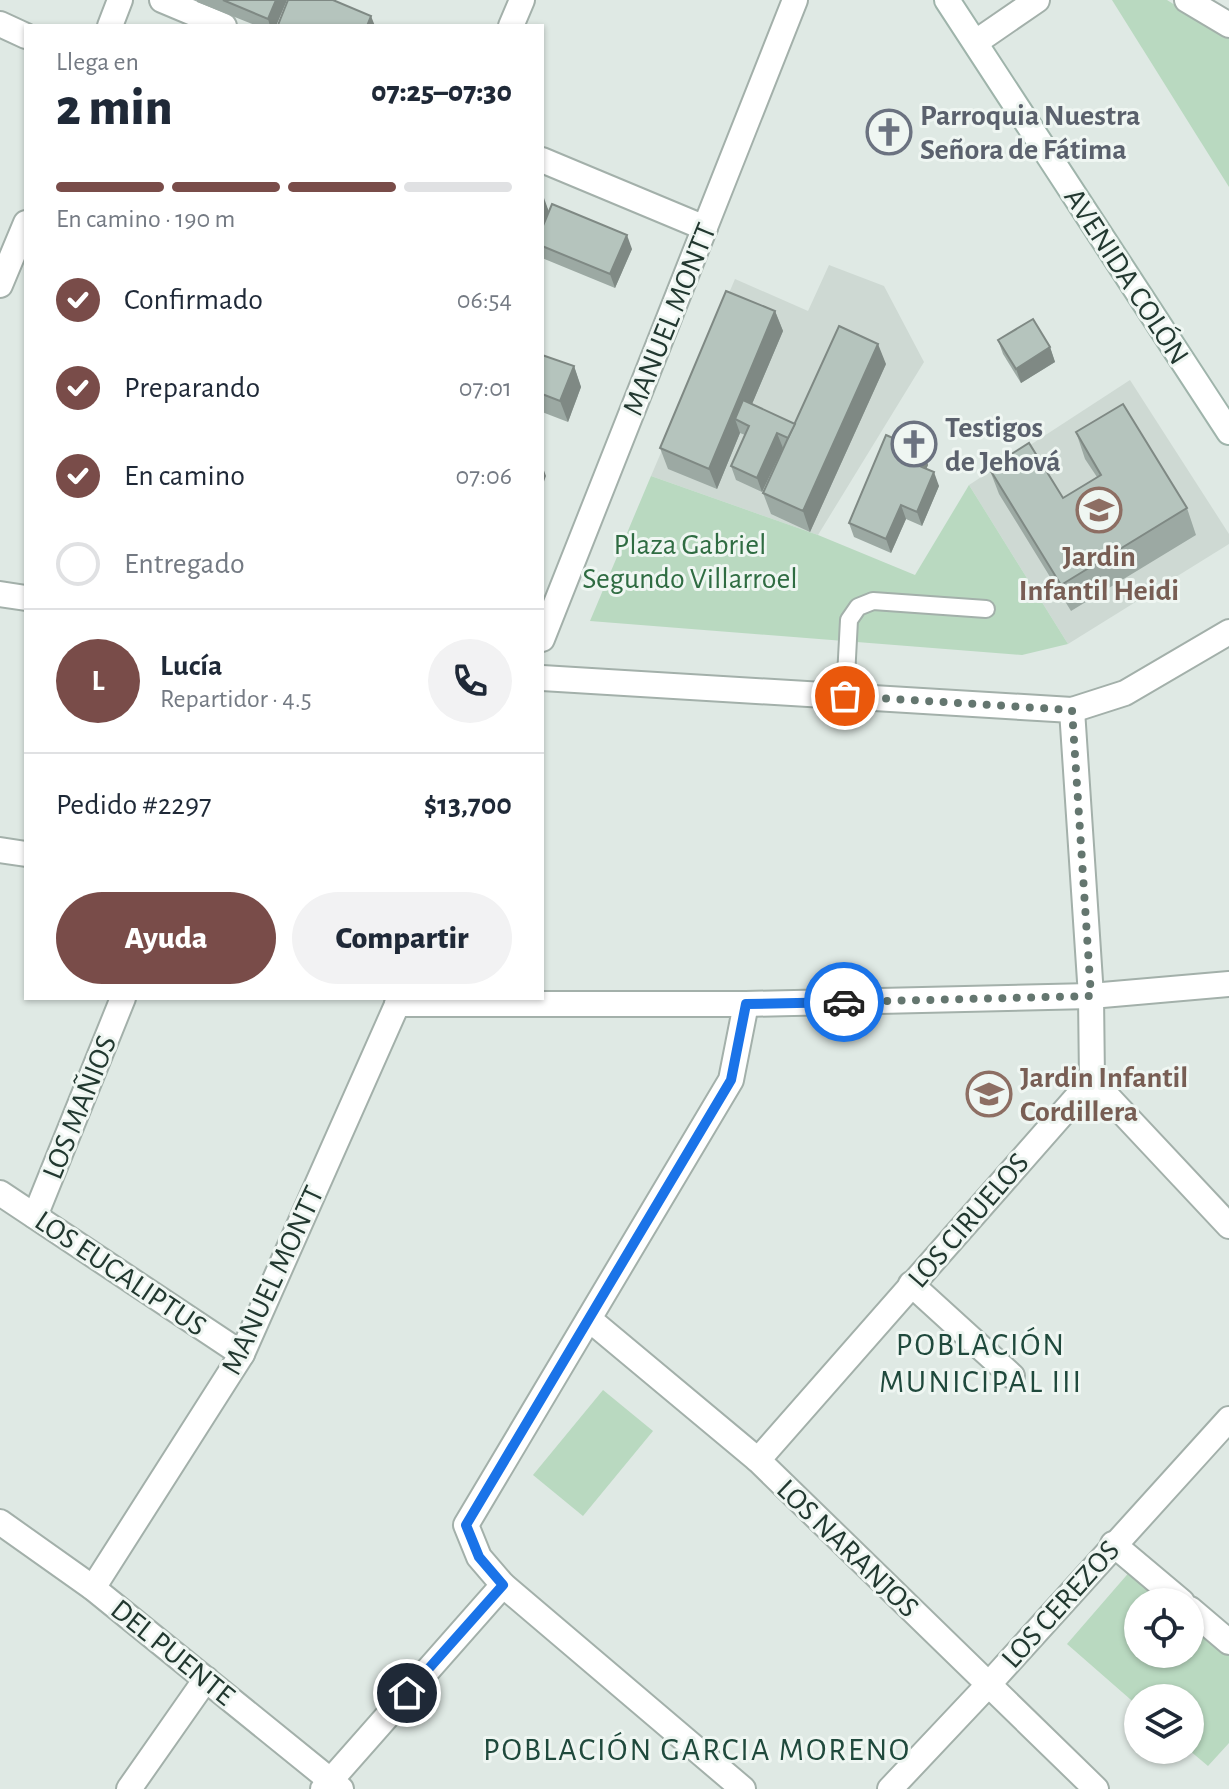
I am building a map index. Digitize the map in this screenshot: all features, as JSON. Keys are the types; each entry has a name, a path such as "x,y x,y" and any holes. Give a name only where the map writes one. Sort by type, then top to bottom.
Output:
{"street":[{"path":"111,24 120,0"},
{"path":"162,0 219,24"},
{"path":"512,24 522,0"},
{"name":"MANUEL MONTT","path":"544,634 795,0"},
{"name":"AVENIDA COLÓN","path":"947,0 1229,432"},
{"path":"976,42 1037,0"},
{"path":"1187,0 1229,25"},
{"path":"0,24 24,35"},
{"path":"544,161 705,228"},
{"path":"0,285 24,228"},
{"path":"0,594 24,598"},
{"path":"544,678 1072,710 1125,693 1229,632"},
{"path":"1072,710 1091,996 1092,1080 1229,1226"},
{"path":"0,850 24,854"},
{"path":"399,1001 746,1004 1091,996 1229,984"},
{"name":"LOS MAÑIOS","path":"35,1216 122,1000"},
{"name":"MANUEL MONTT","path":"93,1588 242,1354 399,1001"},
{"path":"743,1789 503,1585 479,1557 466,1525 731,1080 746,1004"},
{"name":"LOS CIRUELOS","path":"758,1460 1092,1080"},
{"name":"LOS EUCALIPTUS","path":"0,1193 242,1354"},
{"path":"911,1284 1012,1376"},
{"name":"LOS NARANJOS","path":"589,1319 758,1460 1096,1789"},
{"name":"LOS CEREZOS","path":"890,1789 1229,1419"},
{"name":"DEL PUENTE","path":"0,1522 93,1588 332,1786"},
{"path":"1113,1544 1165,1588"},
{"path":"332,1786 503,1585"},
{"path":"1204,1621 1229,1642"},
{"path":"129,1789 206,1679"}],"lane":[{"path":"845,696 849,620 858,607 873,601 986,609"}],"shaded area":[{"path":"829,265 884,286 924,362 818,535 651,476 735,279 808,311"},
{"name":"Jardin Infantil Heidi","path":"1130,380 1229,534 1229,544 1068,644 969,485"}],"green space":[{"path":"1112,0 1167,0 1229,39 1229,187"},
{"name":"Plaza Gabriel Segundo Villarroel","path":"651,476 818,535 915,575 969,485 1068,644 1022,655 590,621"},
{"path":"603,1390 653,1431 583,1516 533,1475"},
{"path":"1132,1569 1154,1588 1124,1588 1124,1668 1204,1668 1204,1632 1229,1653 1229,1743 1208,1766 1204,1763 1204,1684 1124,1684 1124,1694 1067,1644"}],"building":[{"path":"223,0 276,0 268,19"},
{"path":"288,0 333,0 371,16 368,24 278,24"},
{"path":"552,204 627,235 610,274 544,247 544,223"},
{"path":"726,291 775,311 709,469 660,448"},
{"path":"1033,319 1050,347 1016,369 998,340"},
{"path":"839,326 878,344 803,511 763,493"},
{"path":"544,356 574,366 560,401 544,395"},
{"path":"743,400 795,424 788,438 777,433 757,478 731,466 749,426 735,419"},
{"path":"1123,404 1187,508 1061,585 989,468 1029,443 1063,498 1101,475 1076,432"},
{"path":"886,435 923,451 917,465 934,472 917,512 901,505 886,539 849,523"}],"way so far":[{"path":"844,1002 1091,996 1072,710 845,696"}],"place":[{"name":"Parroquia Nuestra Señora de Fátima","path":"889,132"},
{"name":"Testigos de Jehová","path":"914,444"},
{"name":"Jardin Infantil Heidi","path":"1099,510"},
{"name":"Jardin Infantil Cordillera","path":"989,1094"}],"district":[{"name":"POBLACIÓN MUNICIPAL III","path":"981,1362"},
{"name":"POBLACIÓN GARCIA MORENO","path":"697,1749"}],"route":[{"path":"407,1693 503,1585 479,1557 466,1525 731,1080 746,1004 844,1002"}]}
